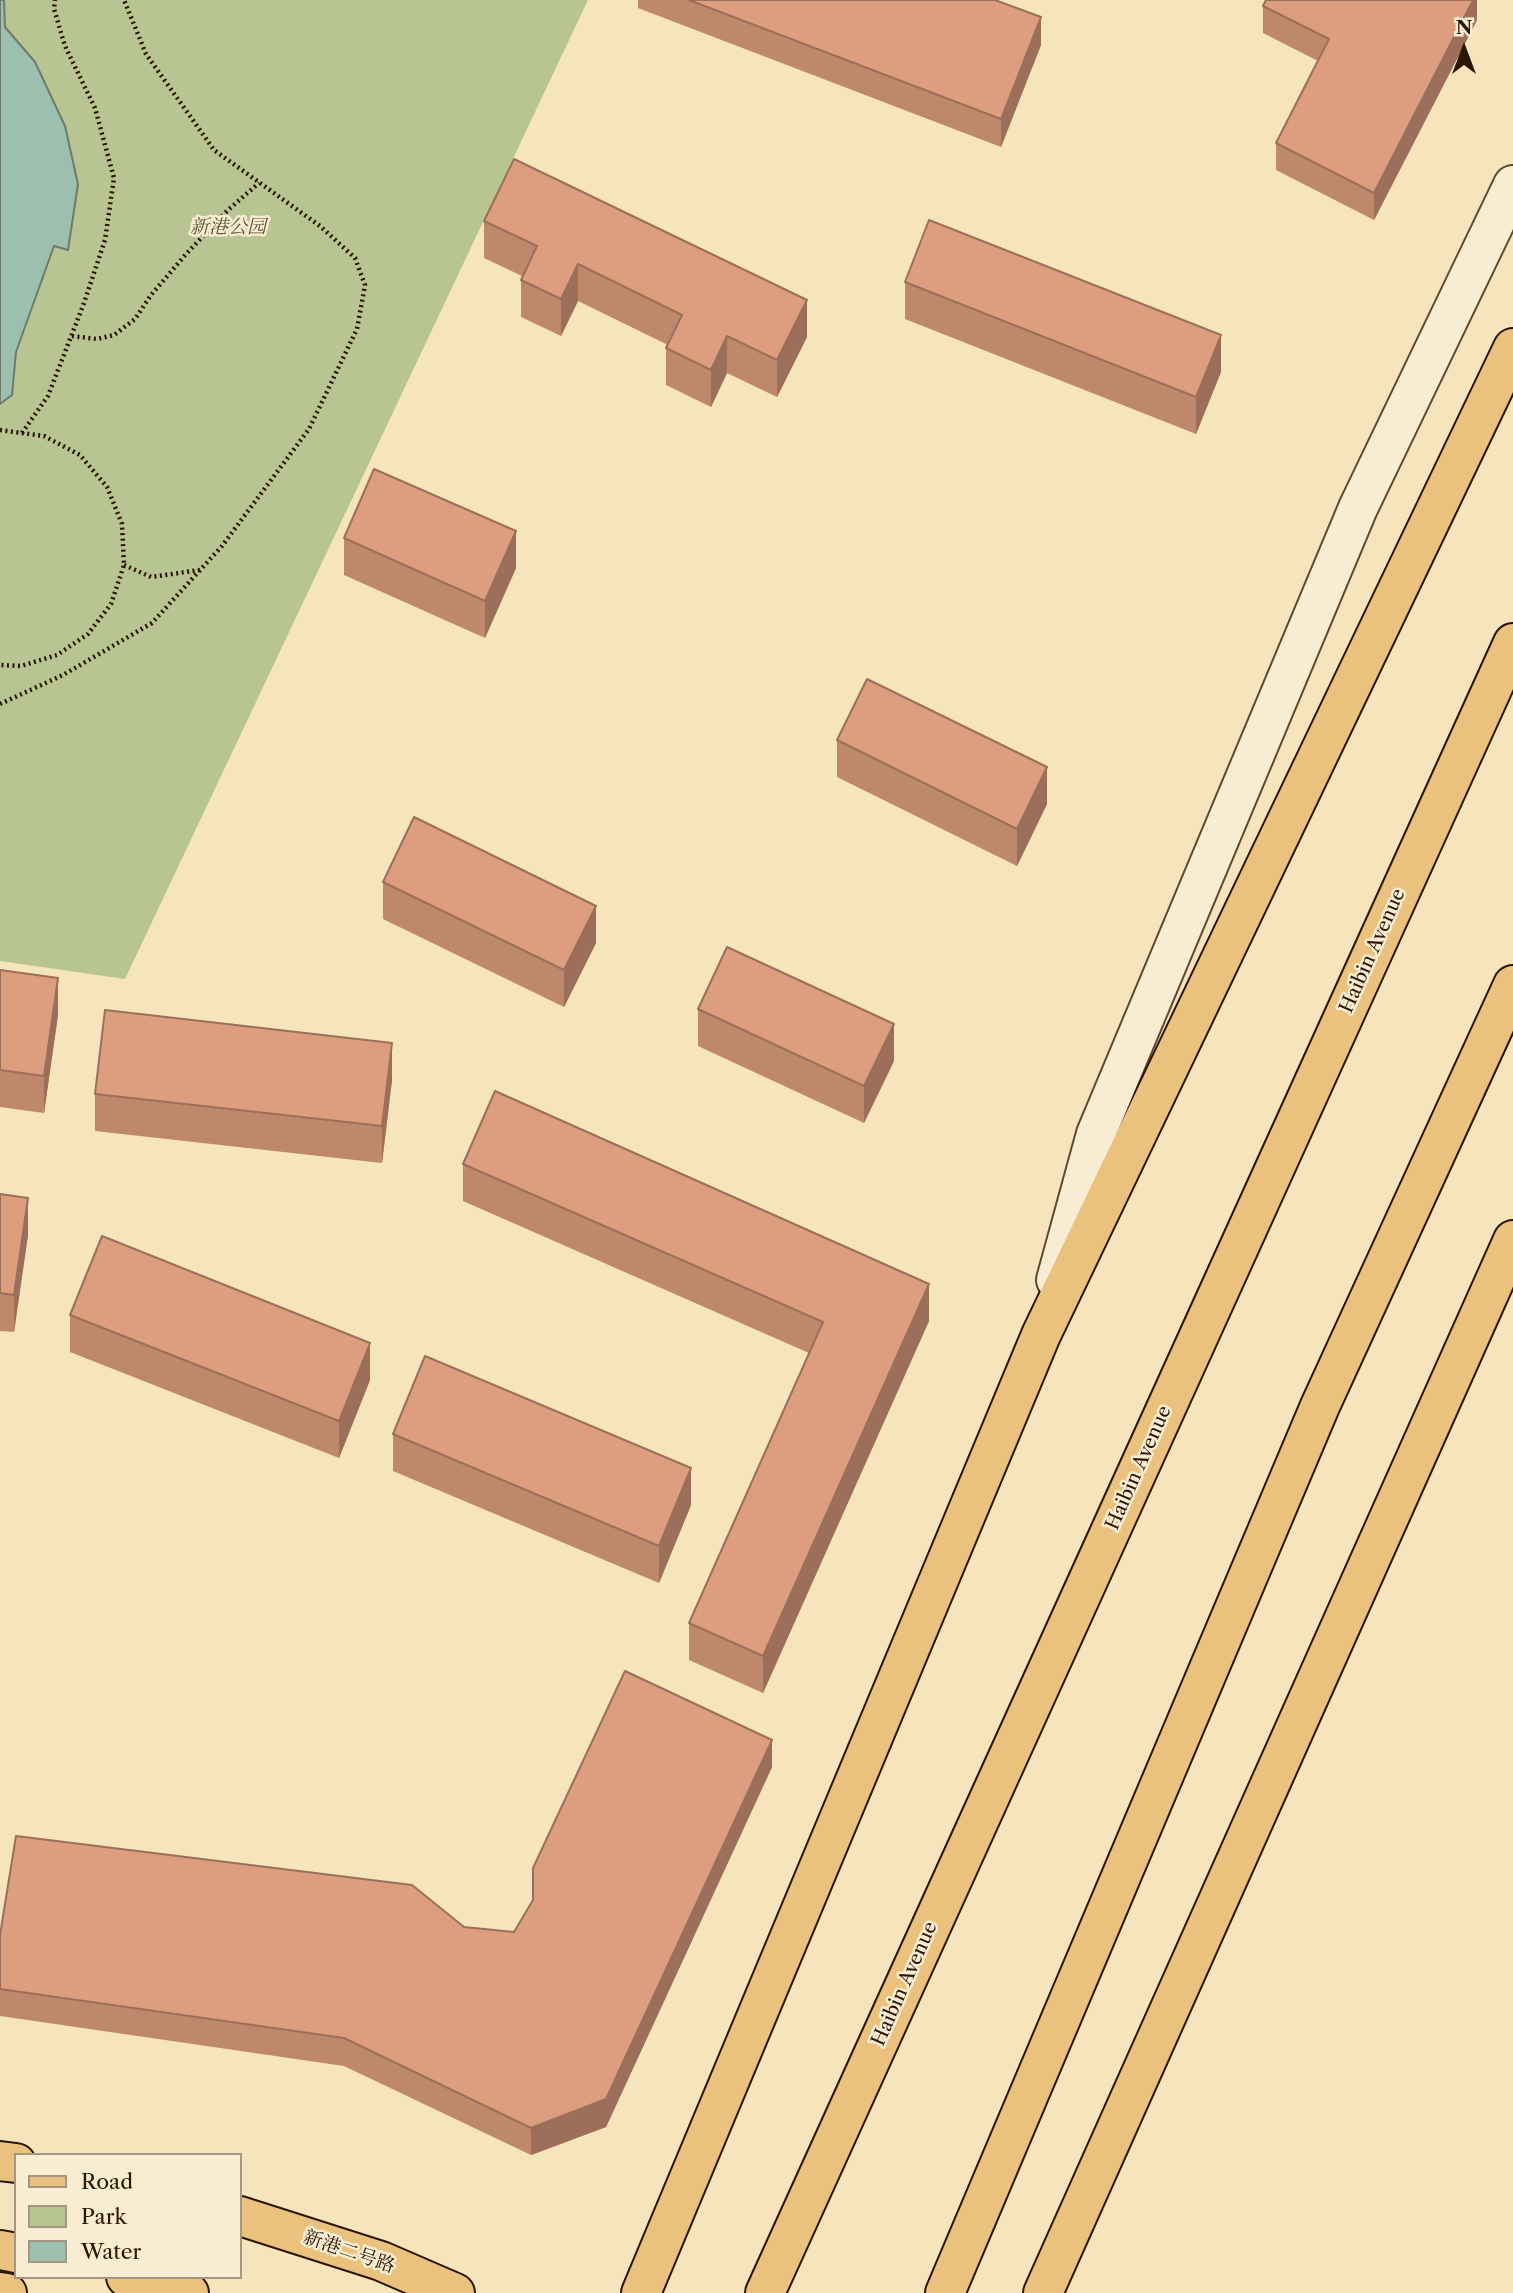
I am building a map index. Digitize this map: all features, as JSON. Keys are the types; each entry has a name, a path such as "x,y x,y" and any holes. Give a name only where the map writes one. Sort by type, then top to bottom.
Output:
{"main road":[{"path":"641,2293 1041,1335 1513,348"},
{"name":"Haibin Avenue","path":"765,2293 1513,643"},
{"path":"945,2293 1320,1406 1513,985"},
{"path":"1043,2293 1513,1240"},
{"name":"新港二号路","path":"242,2217 381,2260 456,2293"},
{"path":"134,2279 189,2293"},
{"path":"0,2292 7,2293"}],"street":[{"path":"1041,1335 1096,1134 1359,508 1513,186"}],"path":[{"path":"22,433 48,396 72,336 105,240 114,178 95,108 65,46 54,9 55,0"},
{"path":"0,704 63,675 152,623 222,546 309,429 357,329 365,285 355,258 320,226 214,150 146,54 124,0"},
{"path":"72,336 97,339 114,335 135,319 151,295 187,253 228,210 260,183"},
{"path":"0,430 44,436 80,455 107,487 122,524 124,565 111,604 88,634 57,655 21,666 0,665"},
{"path":"124,565 151,577 200,570"}],"green space":[{"name":"新港公园","path":"0,0 588,0 125,979 0,961"}],"water":[{"path":"0,0 4,0 5,27 35,62 65,126 78,184 68,250 54,246 16,352 12,395 0,404"}],"building":[{"path":"689,0 995,0 1041,17 1001,119"},
{"path":"1266,0 1473,0 1374,193 1276,143 1329,39 1263,6"},
{"path":"514,159 807,300 777,360 727,336 711,370 666,348 682,315 578,264 561,299 521,280 537,246 484,221"},
{"path":"929,220 1221,335 1196,397 905,282"},
{"path":"374,469 516,531 485,601 344,538"},
{"path":"867,679 1047,767 1017,829 837,740"},
{"path":"414,817 596,906 564,970 383,882"},
{"path":"727,947 894,1024 864,1086 698,1009"},
{"path":"0,970 58,978 44,1076 0,1070"},
{"path":"105,1010 392,1043 382,1126 95,1094"},
{"path":"495,1091 929,1284 763,1656 689,1623 823,1322 463,1164"},
{"path":"0,1194 28,1198 14,1295 0,1293"},
{"path":"102,1236 370,1343 339,1421 70,1315"},
{"path":"425,1356 691,1468 659,1546 393,1434"},
{"path":"625,1671 772,1740 606,2099 531,2128 344,2038 0,1989 0,1935 16,1836 412,1885 464,1927 514,1932 533,1900 533,1868"}]}
